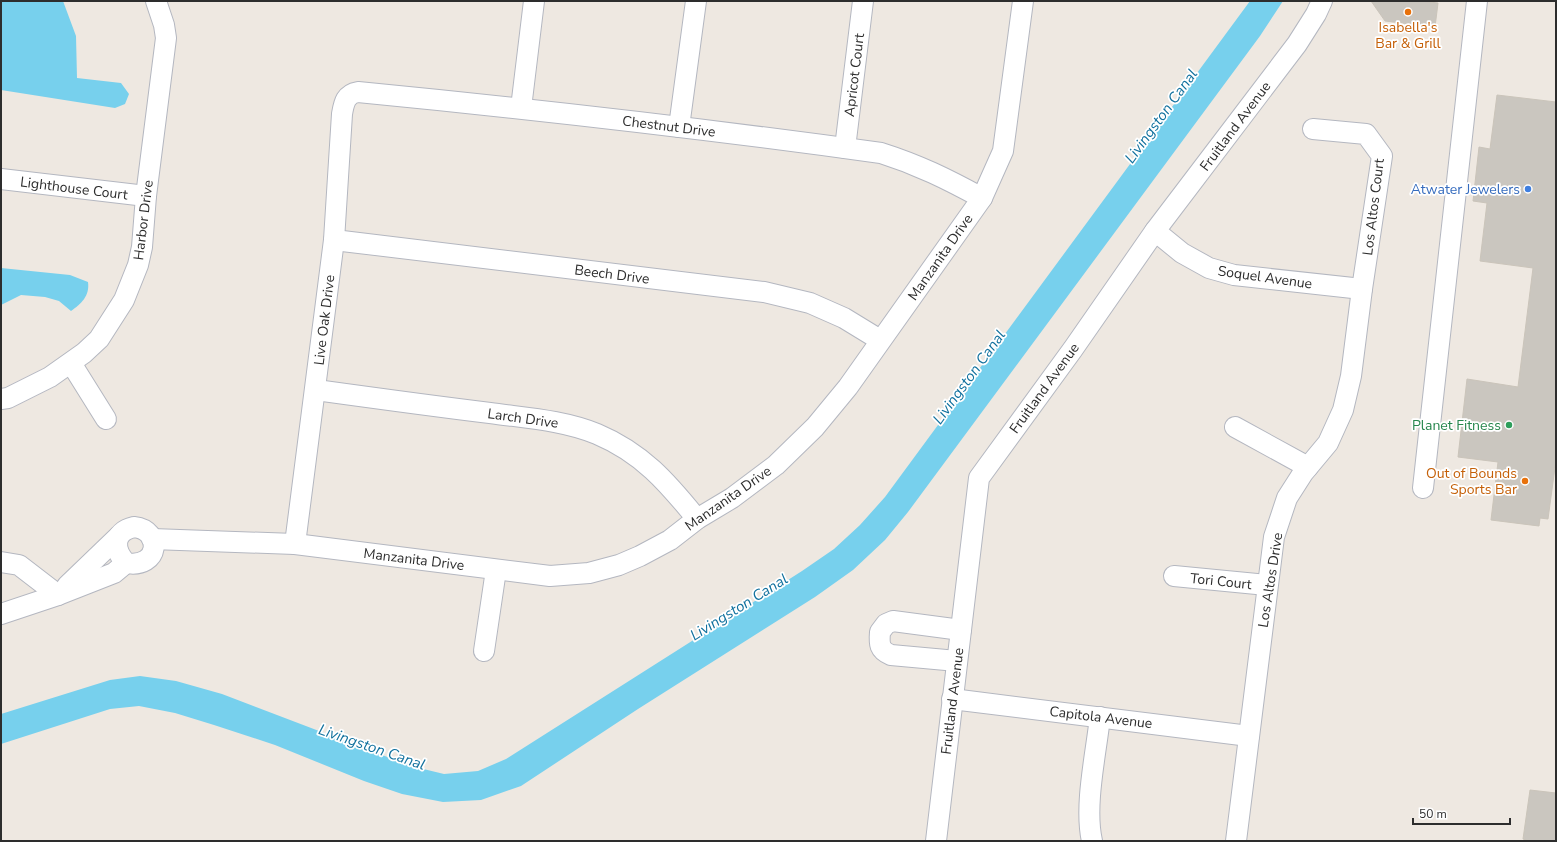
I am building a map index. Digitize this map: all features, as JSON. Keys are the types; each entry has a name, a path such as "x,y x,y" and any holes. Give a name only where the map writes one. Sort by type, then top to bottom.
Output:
{"street":[{"name":"Harbor Drive","path":"1,399 8,398 50,377 84,353 99,339 124,300 138,265 142,247 146,196 166,38 164,25 156,1"},
{"path":"521,108 534,1"},
{"path":"679,127 696,1"},
{"name":"Apricot Court","path":"845,148 863,1"},
{"name":"Manzanita Drive","path":"152,539 295,544 550,576 589,573 619,565 670,540 697,519 755,482 776,465 815,427 848,387 982,198 1003,151 1023,1"},
{"name":"Fruitland Avenue","path":"936,841 979,478 1073,349 1155,231 1297,44 1316,14 1322,1"},
{"path":"1423,488 1476,1"},
{"name":"Chestnut Drive","path":"348,96 358,92 521,108 881,153 907,161 933,172 982,198"},
{"name":"Live Oak Drive","path":"295,544 316,390 334,240 342,114 344,103 348,96"},
{"name":"Los Altos Court","path":"1313,129 1366,134 1382,156 1362,289"},
{"name":"Lighthouse Court","path":"1,179 146,196"},
{"name":"Soquel Avenue","path":"1155,231 1182,253 1215,270 1234,275 1362,289"},
{"name":"Beech Drive","path":"334,240 764,292 810,304 844,318 880,340"},
{"name":"Los Altos Drive","path":"1236,841 1274,537 1287,498 1308,467 1328,444 1343,410 1351,376 1362,289"},
{"path":"71,363 106,419"},
{"name":"Larch Drive","path":"316,390 557,422 584,429 617,444 653,469 697,519"},
{"path":"1235,427 1308,467"},
{"path":"58,595 123,532 134,527 145,530 152,539 153,550 148,559 139,564 126,563 118,554 117,548 119,536"},
{"path":"1,562 20,565 58,595"},
{"path":"1,614 58,595 114,573 126,563"},
{"path":"484,651 496,570"},
{"name":"Tori Court","path":"1174,576 1267,585"},
{"path":"957,661 891,655 884,652 880,647 880,632 886,624 893,621 961,630"},
{"name":"Capitola Avenue","path":"952,699 1249,736"},
{"path":"1092,841 1090,832 1090,802 1100,717"}],"water":[{"path":"1,1 63,1 76,36 77,78 121,83 129,94 125,104 115,108 1,90"},
{"path":"1250,1 1283,1 1260,36 908,512 885,540 853,570 815,597 638,709 521,786 481,800 443,802 402,794 364,781 275,745 175,713 139,706 110,709 1,744 1,714 110,680 140,676 176,681 222,694 411,766 444,774 478,771 506,759 802,571 834,549 860,525 885,497"},
{"path":"1,268 70,275 88,282 88,291 84,299 71,311 59,301 45,297 21,295 1,305"}],"building":[{"name":"Isabella's Bar & Grill","path":"1371,1 1421,1 1438,3 1435,27 1385,21"},
{"path":"1497,95 1556,102 1556,460 1548,519 1540,518 1539,526 1491,520 1498,462 1458,457 1467,379 1518,387 1533,268 1480,261 1487,203 1473,201 1479,147 1490,149"},
{"path":"1530,790 1556,793 1556,841 1528,841 1523,839"}],"place":[{"name":"Isabella's Bar & Grill","path":"1408,12"},
{"name":"Atwater Jewelers","path":"1528,189"},
{"name":"Planet Fitness","path":"1509,425"},
{"name":"Out of Bounds Sports Bar","path":"1525,481"}],"water label":[{"name":"Livingston Canal","path":"1161,116"},
{"name":"Livingston Canal","path":"969,377"},
{"name":"Livingston Canal","path":"739,607"},
{"name":"Livingston Canal","path":"372,747"}]}
